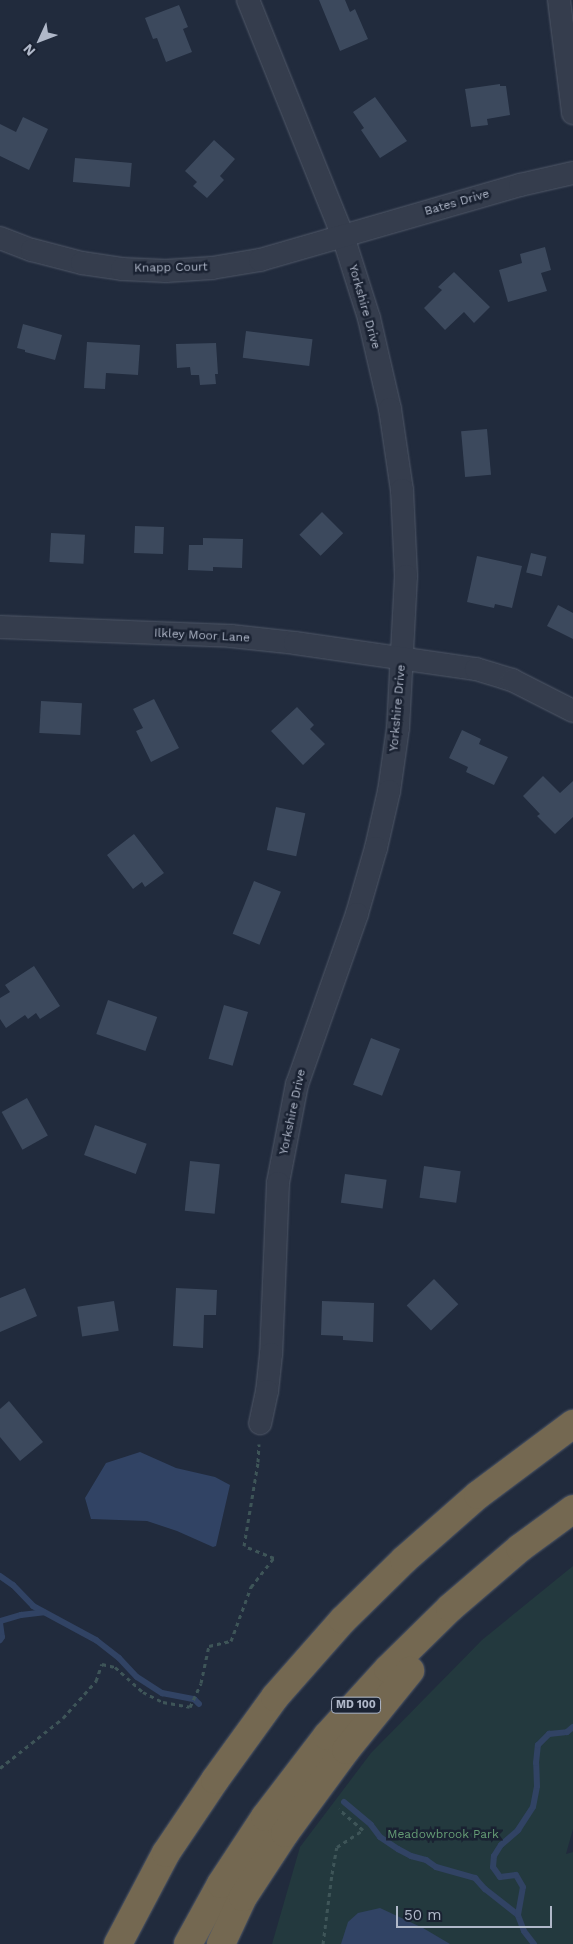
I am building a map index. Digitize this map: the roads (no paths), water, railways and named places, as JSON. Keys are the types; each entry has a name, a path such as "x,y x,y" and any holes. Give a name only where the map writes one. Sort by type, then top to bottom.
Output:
{"highway":[{"path":"118,1944 166,1853 215,1780 276,1696 343,1620 404,1560 478,1495 573,1424"},
{"name":"MD 100","path":"188,1944 221,1884 265,1817 327,1736 388,1669 450,1608 520,1548 573,1509"},
{"path":"221,1944 243,1897 285,1833 400,1682 458,1616 525,1554 573,1516"}],"street":[{"name":"Yorkshire Drive","path":"248,0 342,236 369,318 390,409 400,481 406,576 398,728 389,792 376,848 357,914 297,1084 279,1175 274,1238 271,1354 267,1391 260,1423"},
{"path":"559,0 573,113"},
{"name":"Bates Drive","path":"342,236 520,185 573,173"},
{"name":"Knapp Court","path":"0,238 32,250 82,263 122,269 166,271 212,268 260,260 342,236"},
{"name":"Ilkley Moor Lane","path":"0,627 231,636 295,643 476,669 512,680 573,711"}],"water":[{"path":"140,1452 176,1468 215,1477 230,1485 216,1546 213,1547 177,1531 147,1521 91,1519 85,1498 106,1463"},
{"path":"380,1908 423,1928 450,1944 341,1944 348,1922 358,1913"}],"waterway":[{"path":"0,1576 13,1585 33,1606 96,1640 119,1658 137,1677 162,1693 194,1699 199,1704"},
{"path":"0,1621 21,1615 44,1612"},
{"path":"0,1623 2,1637 0,1640"},
{"path":"534,1944 524,1931 518,1915 523,1887 516,1875 500,1877 493,1867 494,1856 501,1845 518,1830 533,1807 537,1786 536,1763 538,1745 549,1734 567,1732 573,1727"},
{"path":"344,1802 371,1825 380,1837 398,1849 411,1856 426,1860 436,1867 475,1878 485,1889 518,1915"}],"park label":[{"name":"Meadowbrook Park","path":"443,1835"}]}
